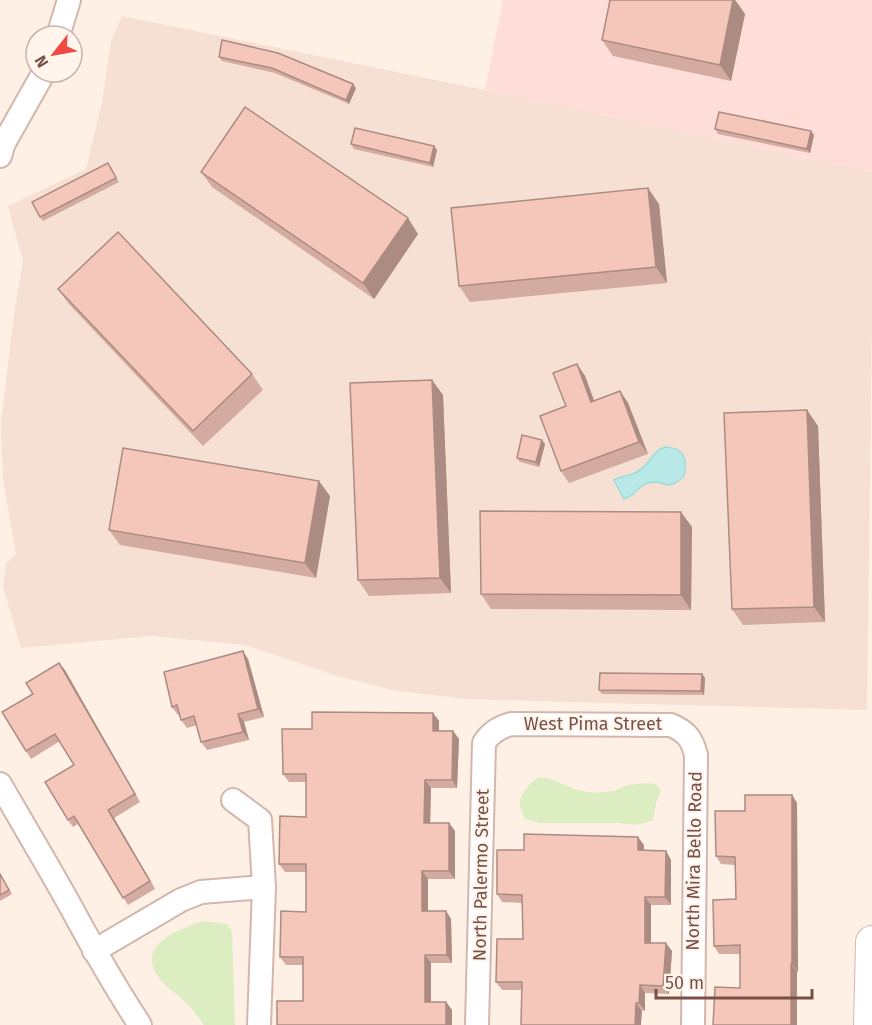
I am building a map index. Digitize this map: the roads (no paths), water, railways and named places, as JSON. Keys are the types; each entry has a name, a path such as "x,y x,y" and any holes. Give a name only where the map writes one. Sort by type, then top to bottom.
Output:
{"street":[{"path":"62,24 69,0"},
{"path":"0,156 4,143 37,84"},
{"name":"West Pima Street","path":"497,730 511,724 671,725 688,735"},
{"name":"North Palermo Street","path":"477,1025 484,743 489,735 497,730"},
{"name":"North Mira Bello Road","path":"688,735 696,755 693,1025"},
{"path":"0,784 94,951 140,1025"},
{"path":"232,800 260,820 264,887 259,1025"},
{"path":"94,951 181,900 201,892 264,887"},
{"path":"870,1025 872,942"}],"water":[{"path":"665,447 677,449 683,455 685,459 684,476 669,485 658,482 646,484 624,499 614,480 637,472 660,449"}]}
